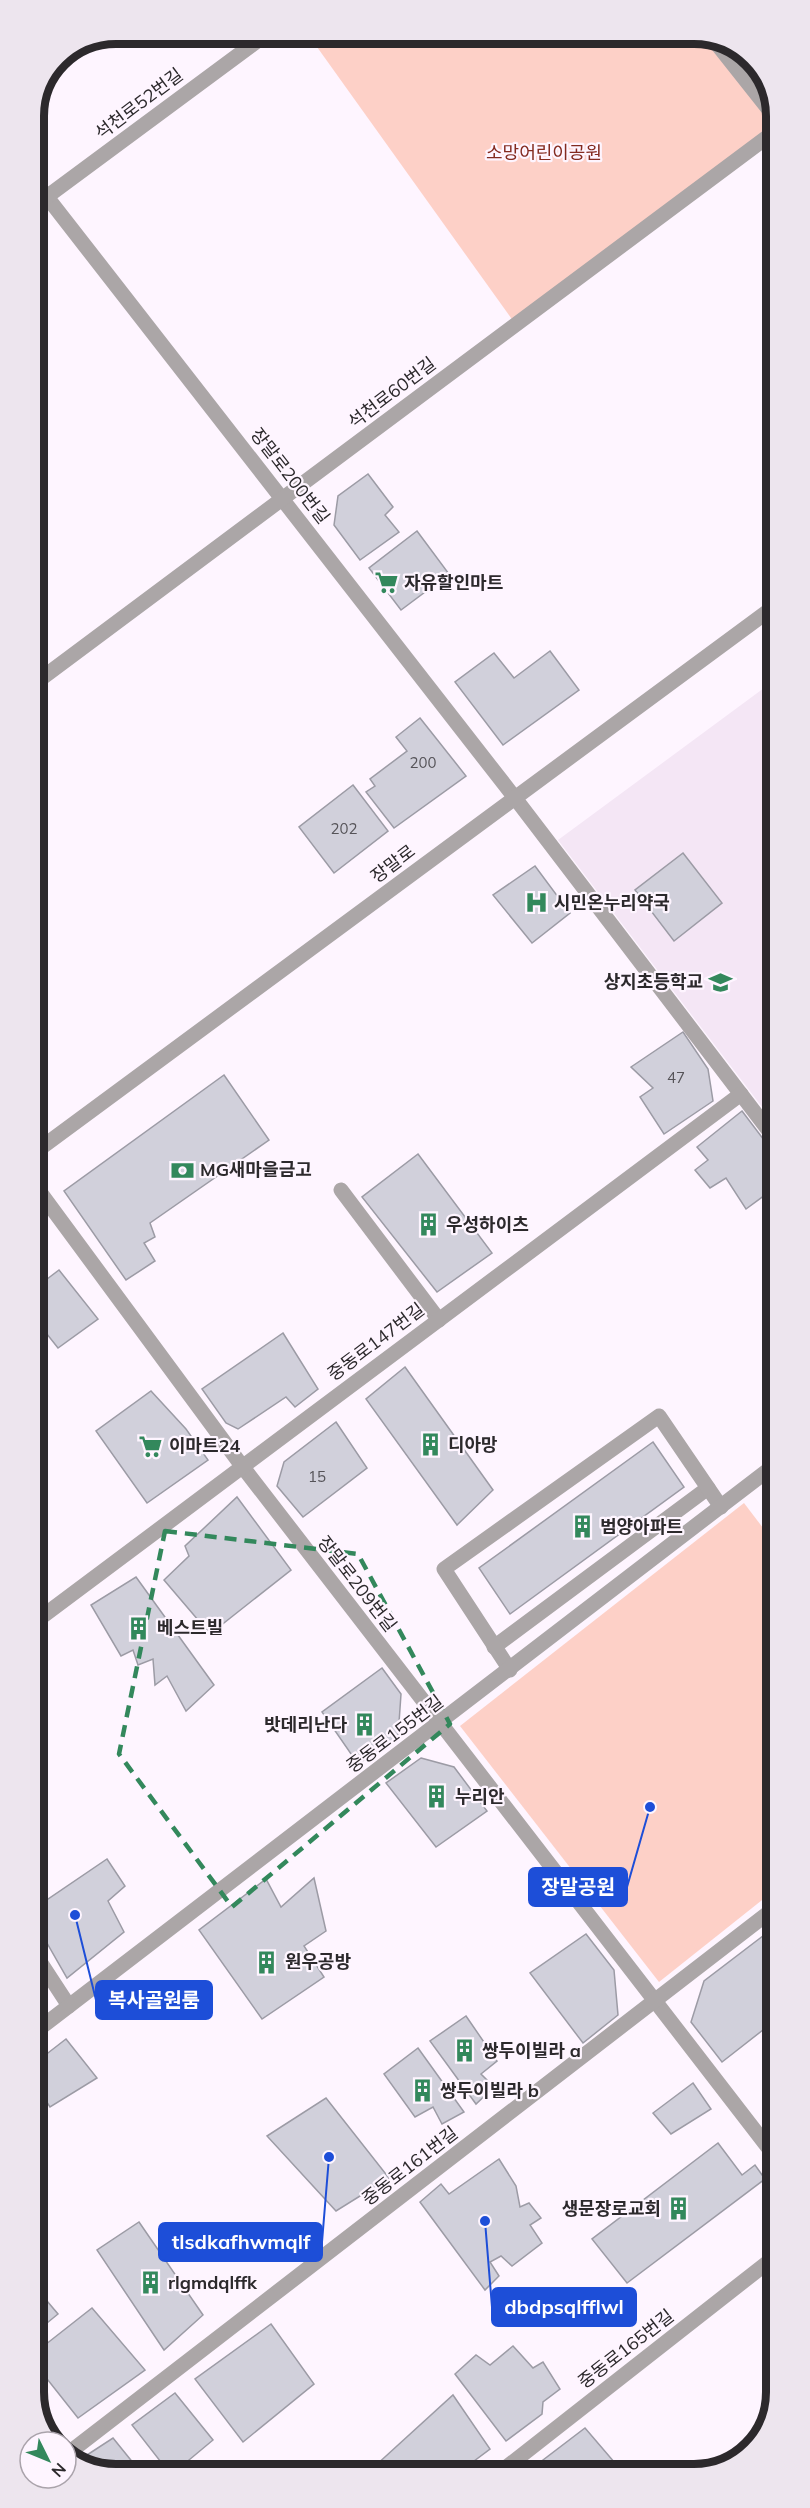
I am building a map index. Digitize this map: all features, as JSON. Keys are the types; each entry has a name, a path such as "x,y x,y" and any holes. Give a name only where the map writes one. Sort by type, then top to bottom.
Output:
{"street":[{"name":"석천로52번길","path":"43,200 253,44"},
{"path":"721,49 766,106"},
{"name":"석천로60번길","path":"43,677 766,138"},
{"name":"장말로200번길","path":"43,192 515,798 766,1127"},
{"name":"장말로","path":"43,1146 766,613"},
{"name":"중동로147번길","path":"43,1616 741,1094"},
{"path":"341,1190 439,1320"},
{"name":"장말로209번길","path":"43,1196 242,1466 766,2145"},
{"path":"510,1670 444,1569 659,1416 721,1507"},
{"name":"중동로155번길","path":"43,2026 440,1724 766,1472"},
{"path":"494,1647 708,1488"},
{"path":"606,1565 620,1585"},
{"name":"중동로161번길","path":"78,2446 766,1915"},
{"path":"43,1966 69,2006"},
{"name":"중동로165번길","path":"511,2464 766,2264"}],"highlighted area":[{"path":"165,1531 358,1554 450,1724 232,1907 119,1754"}],"shaded area":[{"name":"상지초등학교","path":"766,687 766,1112 558,840"}],"green space":[{"name":"소망어린이공원","path":"315,44 708,45 721,49 766,106 766,138 516,325"},
{"path":"744,1503 766,1532 766,1897 659,1982 460,1726"}],"building":[{"path":"368,474 393,507 385,515 399,532 360,560 334,525 338,496"},
{"path":"417,531 449,574 401,610 369,568"},
{"path":"550,651 579,690 503,745 455,682 494,653 514,678"},
{"path":"420,718 466,776 394,828 366,792 375,786 370,779 407,751 396,737"},
{"path":"353,785 388,831 334,873 299,827"},
{"path":"683,853 722,903 674,941 635,890"},
{"path":"535,866 570,913 532,943 493,895"},
{"path":"683,1032 708,1069 713,1101 664,1134 640,1097 653,1088 631,1067"},
{"path":"224,1075 269,1140 150,1223 155,1237 144,1243 155,1261 126,1280 64,1191"},
{"path":"742,1111 766,1143 766,1194 746,1209 726,1178 710,1188 695,1170 708,1160 697,1147"},
{"name":"우성하이츠","path":"418,1154 492,1253 437,1292 362,1197"},
{"path":"59,1270 98,1319 58,1348 43,1329 43,1282"},
{"path":"283,1333 318,1389 295,1407 286,1397 238,1429 226,1423 202,1389"},
{"name":"디아망","path":"405,1367 493,1490 457,1525 366,1399"},
{"path":"151,1391 186,1429 208,1460 147,1503 96,1431"},
{"path":"336,1422 367,1468 303,1517 277,1486 284,1462"},
{"name":"범양아파트","path":"653,1442 684,1487 510,1614 479,1568"},
{"path":"237,1497 291,1570 210,1634 164,1580 189,1556 185,1546"},
{"name":"베스트빌","path":"136,1577 214,1685 186,1711 167,1676 155,1685 153,1659 138,1665 133,1650 121,1656 91,1605"},
{"name":"밧데리난다","path":"382,1668 401,1694 398,1737 358,1764 322,1712"},
{"name":"누리안","path":"421,1758 454,1767 487,1811 436,1847 386,1783"},
{"path":"107,1859 125,1886 108,1901 124,1932 67,1978 43,1936 43,1903"},
{"name":"원우공방","path":"314,1878 326,1931 304,1946 324,1977 262,2019 199,1930 266,1879 281,1907"},
{"path":"586,1934 614,1970 618,2015 583,2043 530,1973"},
{"path":"766,1934 766,2028 722,2062 691,2022 704,1981"},
{"name":"쌍두이빌라 a","path":"466,2016 497,2061 481,2074 494,2087 476,2104 430,2041"},
{"path":"66,2039 97,2078 50,2107 43,2096 43,2057"},
{"name":"쌍두이빌라 b","path":"418,2048 464,2112 442,2124 433,2107 415,2117 384,2074"},
{"path":"693,2083 711,2109 671,2134 653,2113"},
{"path":"326,2098 389,2178 336,2211 267,2136"},
{"name":"생문장로교회","path":"718,2143 742,2175 755,2165 765,2179 627,2283 592,2239"},
{"path":"499,2159 516,2186 520,2207 529,2203 541,2218 530,2225 542,2243 512,2266 501,2256 490,2262 499,2276 485,2290 420,2202 441,2184 449,2194"},
{"name":"rlgmdqlffk","path":"139,2222 203,2315 164,2350 97,2250"},
{"path":"43,2296 58,2314 43,2326"},
{"path":"92,2308 145,2370 78,2418 43,2374 43,2346"},
{"path":"271,2324 314,2384 243,2442 195,2379"},
{"path":"513,2346 533,2368 543,2362 560,2389 543,2402 542,2414 506,2441 455,2374 476,2355 490,2365"},
{"path":"175,2393 213,2440 184,2464 162,2464 132,2425"},
{"path":"453,2395 490,2449 470,2464 377,2464"},
{"path":"585,2428 615,2463 614,2464 538,2464"},
{"path":"113,2438 134,2464 102,2463 92,2461 87,2455"}],"place":[{"name":"자유할인마트","path":"386,583"},
{"name":"시민온누리약국","path":"536,903"},
{"name":"상지초등학교","path":"721,982"},
{"name":"MG새마을금고","path":"182,1170"},
{"name":"우성하이츠","path":"428,1225"},
{"name":"디아망","path":"430,1445"},
{"name":"이마트24","path":"151,1446"},
{"name":"범양아파트","path":"582,1527"},
{"name":"베스트빌","path":"139,1628"},
{"name":"밧데리난다","path":"365,1725"},
{"name":"누리안","path":"437,1797"},
{"name":"장말공원","path":"650,1807"},
{"name":"복사골원룸","path":"75,1915"},
{"name":"원우공방","path":"267,1962"},
{"name":"쌍두이빌라 a","path":"464,2051"},
{"name":"쌍두이빌라 b","path":"422,2091"},
{"name":"tlsdkafhwmqlf","path":"329,2157"},
{"name":"생문장로교회","path":"679,2209"},
{"name":"dbdpsqlfflwl","path":"485,2221"},
{"name":"rlgmdqlffk","path":"150,2283"}]}
